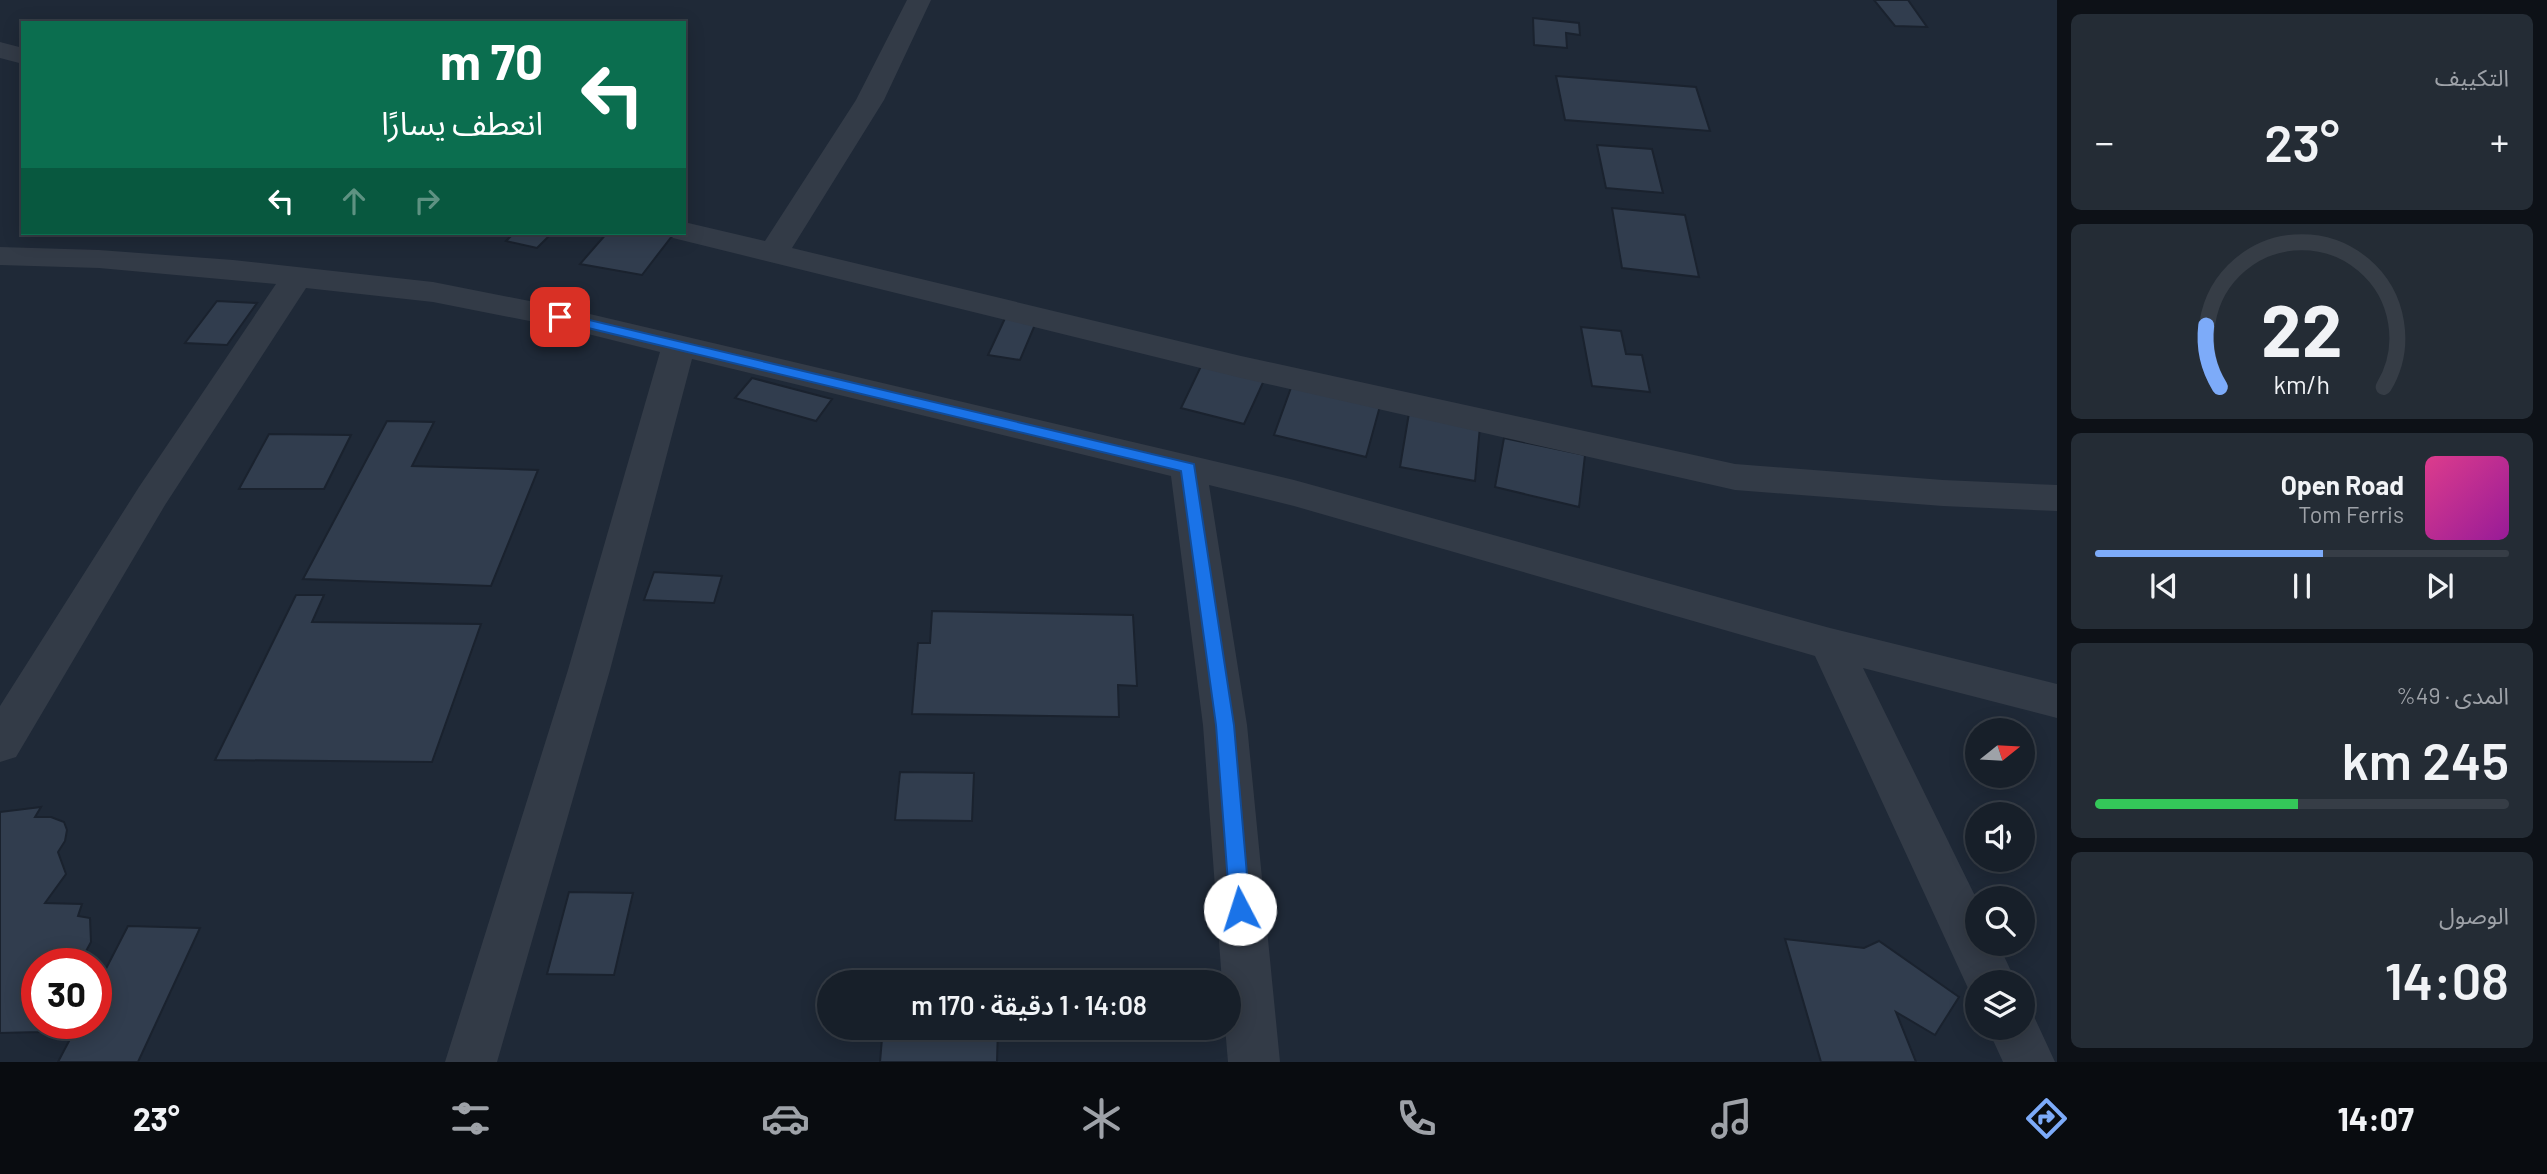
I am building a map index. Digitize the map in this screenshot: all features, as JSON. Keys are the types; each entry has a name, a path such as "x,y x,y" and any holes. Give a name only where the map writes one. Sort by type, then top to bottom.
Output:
{"street":[{"path":"773,253 870,100 919,0"},
{"path":"0,50 21,56"},
{"path":"686,231 1241,367 1735,477 1944,493 2057,498"},
{"path":"0,256 99,259 297,277 433,292 560,317 1294,493 1830,644 2057,701"},
{"path":"0,744 152,496 297,277"},
{"path":"471,1062 589,670 679,345"},
{"path":"1188,468 1225,725 1254,1062"},
{"path":"1830,644 1985,970"},
{"path":"2019,1040 2029,1062"}],"building":[{"path":"1874,0 1908,0 1927,27 1895,26"},
{"path":"1533,18 1579,23 1580,35 1566,33 1567,48 1534,45"},
{"path":"1556,76 1696,87 1710,131 1565,120"},
{"path":"1597,145 1652,149 1663,193 1606,188"},
{"path":"1612,208 1685,215 1699,277 1622,268"},
{"path":"512,235 550,235 537,248 506,241"},
{"path":"605,235 672,236 642,275 580,264"},
{"path":"217,301 257,303 227,345 185,343"},
{"path":"1007,314 1037,320 1020,360 988,355"},
{"path":"1581,327 1621,331 1626,354 1642,355 1650,392 1592,386"},
{"path":"1204,360 1266,376 1244,424 1181,408"},
{"path":"752,378 832,399 816,421 735,398"},
{"path":"1292,385 1380,406 1366,457 1274,435"},
{"path":"1409,413 1480,426 1475,481 1400,467"},
{"path":"387,421 434,422 412,466 538,470 491,586 303,579"},
{"path":"269,434 351,435 324,489 239,489"},
{"path":"1504,438 1585,455 1579,507 1495,487"},
{"path":"654,572 722,576 714,603 644,600"},
{"path":"296,595 324,595 312,622 481,624 432,762 215,760"},
{"path":"932,611 1133,615 1137,686 1118,685 1119,717 912,714 918,643 930,643"},
{"path":"900,772 974,773 972,821 895,820"},
{"path":"41,807 35,817 51,817 64,822 67,830 65,841 58,852 66,874 45,903 82,904 78,916 90,918 91,942 88,948 21,948 21,1032 0,1033 0,812"},
{"path":"569,892 633,893 614,975 547,974"},
{"path":"128,926 200,928 138,1062 58,1062 70,1039 112,1039 112,957"},
{"path":"1785,939 1864,948 1879,941 1959,997 1935,1035 1896,1012 1916,1062 1821,1062"},
{"path":"882,1040 998,1040 997,1062 880,1062"}],"route":[{"path":"560,317 1188,468 1225,725 1240,909"}]}
